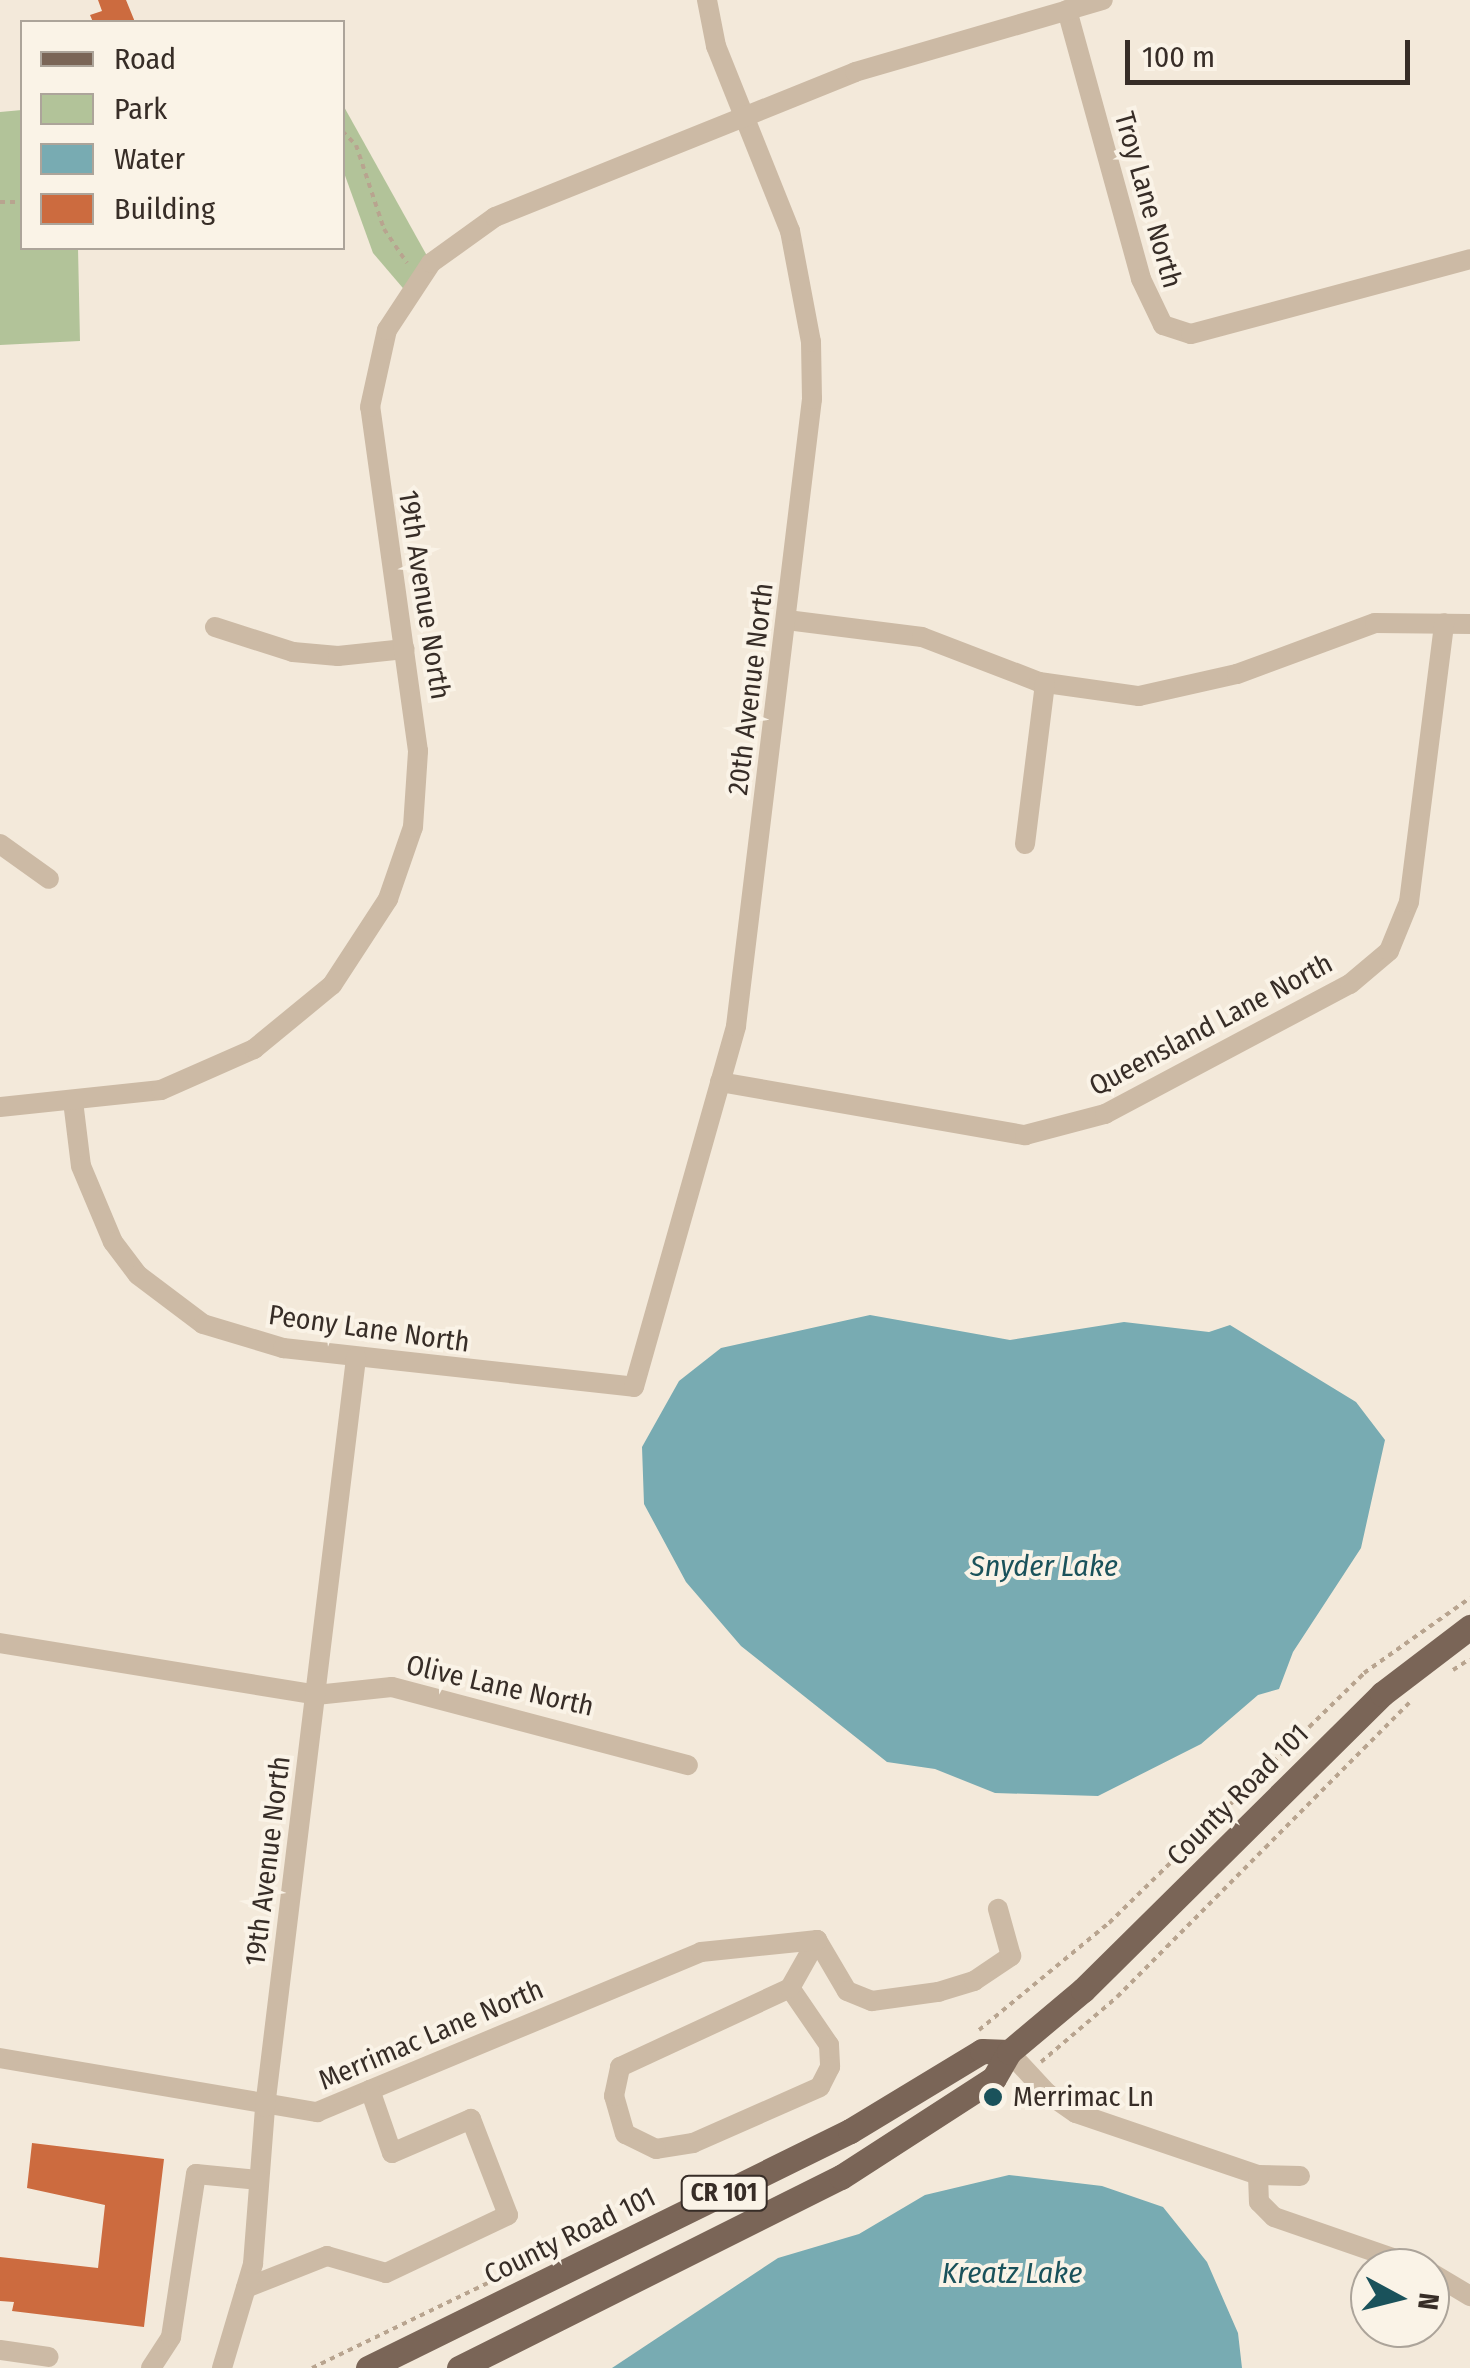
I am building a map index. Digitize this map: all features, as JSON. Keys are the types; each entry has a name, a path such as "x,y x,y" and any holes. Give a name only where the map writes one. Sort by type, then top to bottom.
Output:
{"main road":[{"name":"County Road 101","path":"459,2368 841,2177 994,2078 1008,2052 1097,1977 1382,1694 1470,1627"},
{"name":"County Road 101","path":"368,2368 850,2131 982,2051 1008,2052"}],"street":[{"name":"20th Avenue North","path":"634,1388 736,1026 808,456 811,342 790,231 745,118 706,0"},
{"name":"19th Avenue North","path":"73,1101 160,1090 254,1049 296,1020 363,944 388,899 412,827 418,751 370,407 387,330 419,279 461,237 495,217 855,72 1103,0"},
{"name":"Troy Lane North","path":"1067,10 1140,279 1163,325 1191,334 1470,258"},
{"path":"786,620 922,637 1045,683 1139,696 1237,674 1375,623 1470,624"},
{"name":"Queensland Lane North","path":"720,1082 1024,1136 1105,1114 1350,984 1389,951 1409,902 1444,623"},
{"path":"215,628 293,652 338,656 406,649"},
{"path":"1025,844 1045,683"},
{"path":"0,844 49,880"},
{"path":"0,1107 73,1101"},
{"name":"Peony Lane North","path":"73,1101 93,1205 138,1275 204,1324 243,1340 356,1358 634,1388"},
{"name":"19th Avenue North","path":"222,2368 246,2288 356,1358"},
{"name":"Olive Lane North","path":"0,1643 316,1695 392,1687 688,1764"},
{"path":"816,1940 846,1991 872,2001 938,1992 974,1981 1011,1956 998,1909"},
{"path":"790,1988 830,2045 830,2067 820,2087 693,2143 656,2150 625,2134 614,2096 620,2068 790,1988 816,1940"},
{"name":"Merrimac Lane North","path":"0,2058 265,2108 317,2112 701,1952 816,1940"},
{"path":"1008,2052 1047,2093 1076,2113 1258,2175 1300,2176"},
{"path":"246,2288 327,2256 386,2273 508,2216 471,2119 392,2153 370,2090"},
{"path":"151,2368 171,2337 196,2174 260,2180"},
{"path":"1258,2175 1260,2202 1274,2217 1363,2248"},
{"path":"0,2350 49,2357"}],"path":[{"path":"345,134 356,145 384,229 419,279"},
{"path":"970,2036 1110,1923 1364,1672 1470,1598"},
{"path":"312,2368 497,2280"}],"green space":[{"path":"345,109 431,263 408,294 373,253 345,176"},
{"path":"20,110 20,250 78,250 80,341 0,345 0,112"}],"water":[{"name":"Snyder Lake","path":"870,1315 1010,1340 1124,1322 1209,1332 1230,1325 1356,1402 1385,1440 1361,1548 1293,1652 1279,1689 1258,1695 1201,1744 1098,1796 995,1793 935,1769 887,1762 741,1646 686,1582 644,1504 642,1447 679,1381 721,1348"},
{"name":"Kreatz Lake","path":"1009,2175 1102,2186 1163,2207 1207,2262 1238,2333 1242,2368 612,2368 778,2258 859,2234 925,2195"}],"building":[{"path":"98,0 126,0 134,20 92,20 90,15 102,11"},
{"path":"32,2143 164,2159 144,2327 12,2311 14,2302 0,2301 0,2257 98,2268 105,2205 27,2188"}],"place":[{"name":"Merrimac Ln","path":"993,2097"}]}
